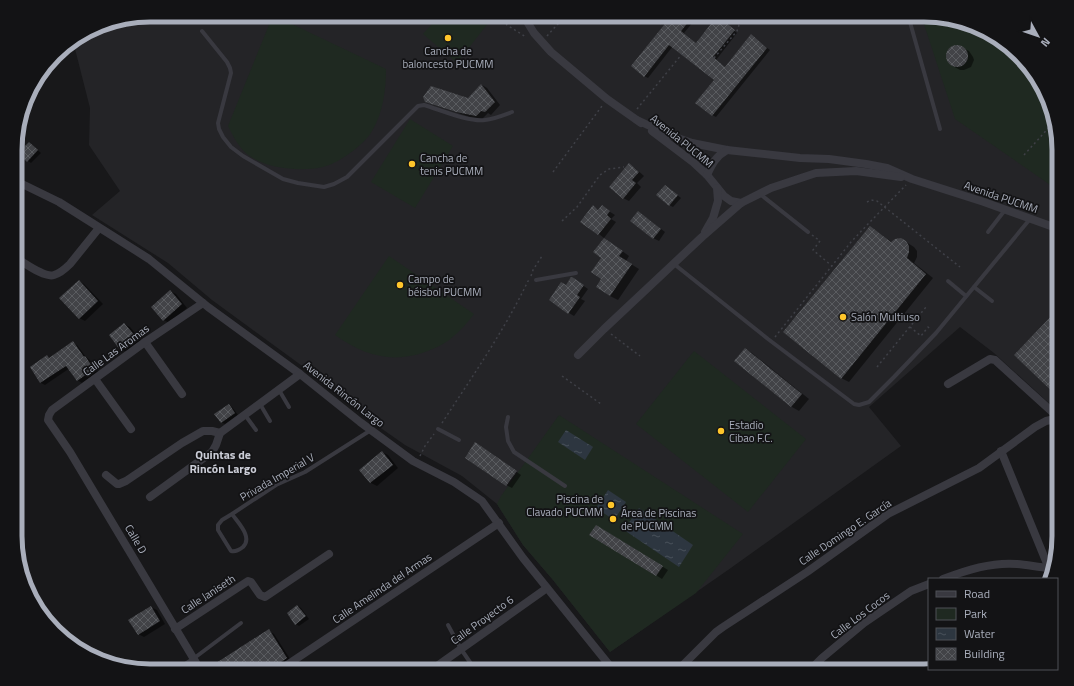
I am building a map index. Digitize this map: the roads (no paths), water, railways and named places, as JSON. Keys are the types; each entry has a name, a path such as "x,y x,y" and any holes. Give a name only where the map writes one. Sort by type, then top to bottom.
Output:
{"street":[{"name":"Avenida PUCMM","path":"527,22 534,34 551,52 602,94 693,162 707,175 724,196 731,201 741,203 771,188 816,173 856,171 912,179"},
{"name":"Avenida PUCMM","path":"634,118 669,135 692,143 727,150 800,158 829,159 887,168 912,179 1052,227"},
{"path":"707,175 714,161 727,150"},
{"name":"Avenida Rincón Largo","path":"22,184 59,202 149,259 208,308 300,374 417,464 454,482 482,501 523,558 608,664"},
{"path":"702,237 713,218 718,201 717,188"},
{"path":"578,355 702,237 741,203"},
{"path":"22,262 37,271 53,276 65,269 70,264 99,228"},
{"name":"Calle Las Aromas","path":"48,420 52,410 145,342 203,303"},
{"path":"145,342 182,394"},
{"path":"948,384 992,359 995,360 1052,412"},
{"path":"150,497 212,452 220,433 300,374"},
{"path":"95,379 131,429"},
{"name":"Calle D","path":"48,420 87,479 196,664"},
{"name":"Calle Domingo E. García","path":"685,664 716,632 807,572 888,514 979,468 1035,427 1052,420"},
{"path":"106,475 119,484 126,481 182,442 203,431 220,433"},
{"path":"1001,451 1048,567"},
{"name":"Calle Amelinda del Armas","path":"288,664 499,523"},
{"name":"Calle Janiseth","path":"175,629 248,581 251,582 260,595 265,597 329,554"},
{"path":"949,578 962,576 985,566 1003,564 1017,564 1047,570"},
{"name":"Calle Los Cocos","path":"816,664 864,623 911,591 928,584"},
{"name":"Calle Proyecto 6","path":"440,664 547,588"}],"lane":[{"path":"910,22 940,129"},
{"path":"202,31 227,62 231,73 231,78 218,123 223,137 231,147 243,156 283,179 298,183 324,187 334,184 347,176 418,106 424,105 459,116 479,120 493,119 512,112"},
{"path":"760,194 808,232"},
{"path":"988,232 1005,210"},
{"path":"674,264 771,341 854,404 859,405 869,402 936,333 1030,219"},
{"path":"536,280 576,273"},
{"path":"948,281 966,296"},
{"path":"974,287 992,302"},
{"path":"279,389 289,406"},
{"path":"260,404 270,421"},
{"path":"245,414 256,430"},
{"path":"508,417 506,427 508,441 514,452 565,486"},
{"name":"Privada Imperial V","path":"232,514 246,535 247,540 241,549 237,551 231,551 218,530 218,525 220,522 232,514 276,485 305,472 371,430"},
{"path":"438,430 459,440"},
{"path":"185,664 241,623"},
{"path":"448,625 471,664"}],"water":[{"path":"566,430 593,447 585,460 558,442"},
{"name":"Piscina de Clavado PUCMM","path":"608,490 626,502 614,520 596,508"},
{"path":"639,508 693,545 679,567 624,530"}],"place":[{"name":"Cancha de baloncesto PUCMM","path":"448,38"},
{"name":"Cancha de tenis PUCMM","path":"412,164"},
{"name":"Campo de béisbol PUCMM","path":"400,285"},
{"name":"Salón Multiuso","path":"843,317"},
{"name":"Estadio Cibao F.C.","path":"721,431"},
{"name":"Piscina de Clavado PUCMM","path":"611,505"},
{"name":"Área de Piscinas de PUCMM","path":"613,519"}],"district":[{"name":"Quintas de Rincón Largo","path":"223,461"}]}
